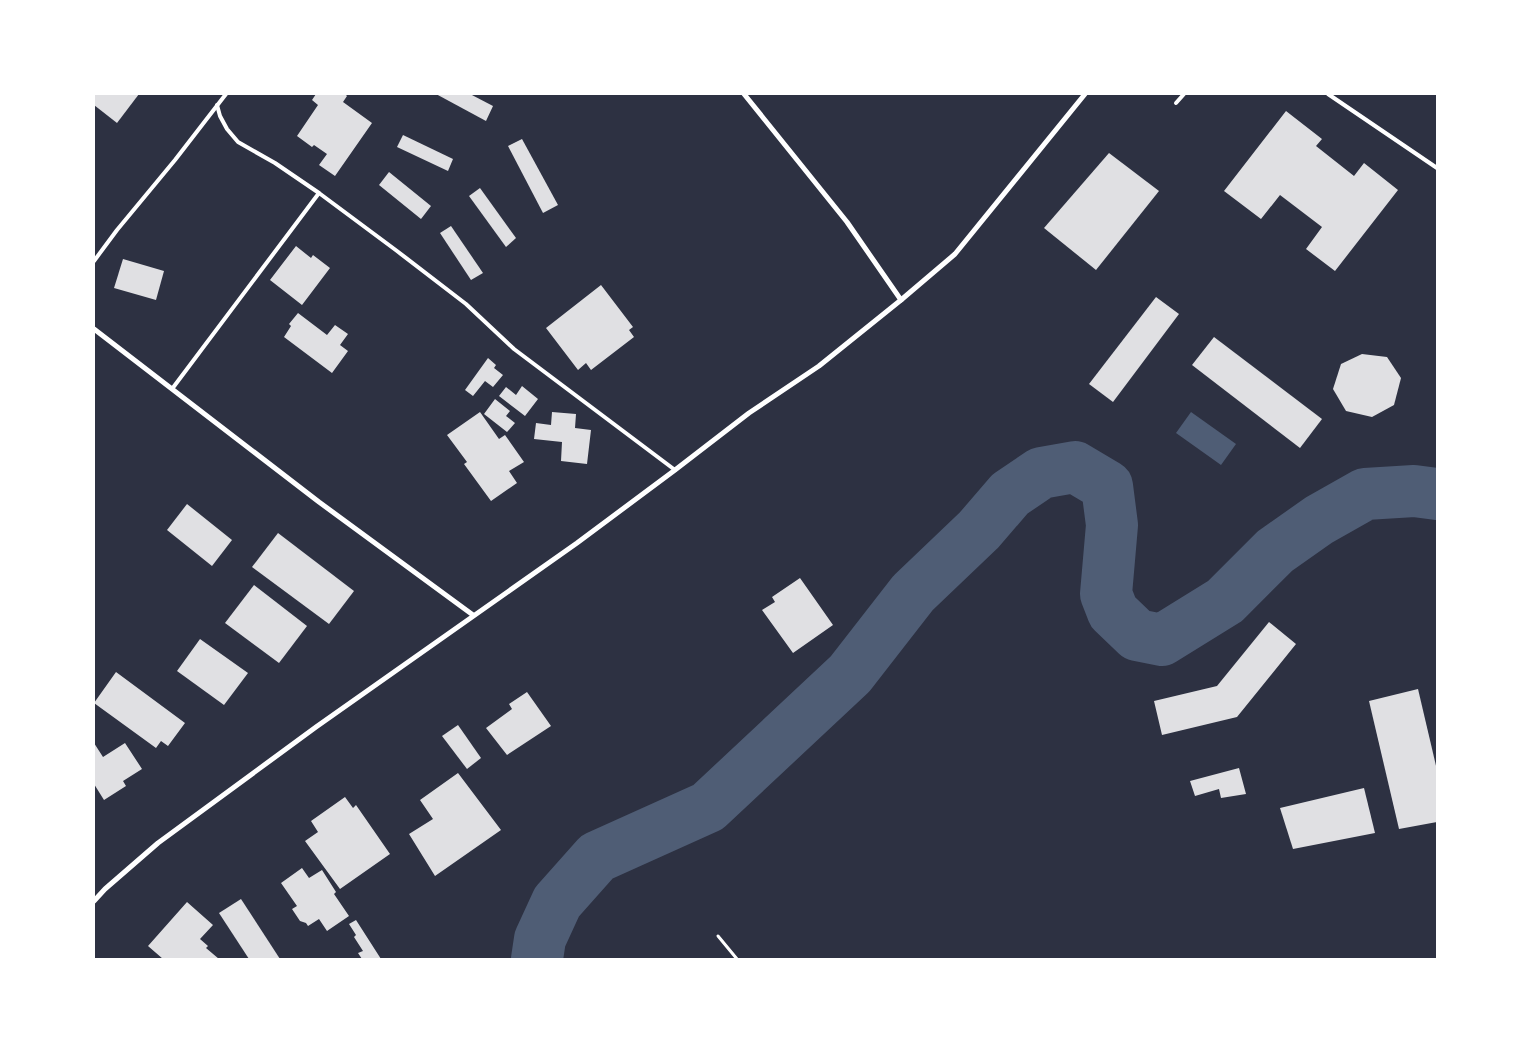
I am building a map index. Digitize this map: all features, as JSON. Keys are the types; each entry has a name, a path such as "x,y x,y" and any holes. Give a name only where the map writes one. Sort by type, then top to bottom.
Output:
{"street":[{"path":"744,94 847,222 901,300"},
{"path":"94,901 105,889 158,843 473,615 577,543 749,414 819,366 901,300 955,254 1085,94"},
{"path":"94,329 319,502 473,615"}],"lane":[{"path":"94,261 226,94"},
{"path":"1176,103 1184,94"},
{"path":"1328,94 1437,168"},
{"path":"217,105 227,129 238,142 275,163 397,250 466,304 514,350 675,470"},
{"path":"172,389 319,193"}],"path":[{"path":"718,936 736,959"}],"water":[{"path":"1191,412 1236,444 1221,465 1176,433"}],"building":[{"path":"94,94 139,94 117,123 94,105"},
{"path":"316,94 345,94 347,96 343,102 372,123 335,176 319,165 327,154 314,145 312,147 297,136 318,105 312,100"},
{"path":"436,94 470,94 493,106 486,121"},
{"path":"1286,111 1322,139 1316,146 1354,176 1364,163 1398,190 1335,271 1306,249 1322,227 1280,195 1261,219 1224,191"},
{"path":"403,135 453,159 448,171 397,147"},
{"path":"522,139 558,205 543,213 508,146"},
{"path":"1109,153 1159,191 1096,270 1044,228"},
{"path":"389,172 431,206 421,219 379,185"},
{"path":"480,188 516,238 506,247 469,196"},
{"path":"451,226 483,273 471,280 440,233"},
{"path":"296,246 311,258 313,255 330,268 302,305 270,280"},
{"path":"123,259 164,271 156,300 114,288"},
{"path":"601,285 633,327 629,330 634,337 591,370 586,363 578,370 546,328"},
{"path":"1156,297 1179,314 1113,402 1089,384"},
{"path":"298,313 327,335 335,325 348,334 340,345 348,351 332,373 284,337 291,326 289,324"},
{"path":"1214,337 1322,419 1300,448 1192,365"},
{"path":"1362,354 1387,357 1401,378 1394,405 1372,417 1346,411 1333,389 1341,364"},
{"path":"488,358 496,365 494,368 503,375 493,387 485,381 473,396 465,390"},
{"path":"522,386 538,399 525,416 499,396 506,387 516,395"},
{"path":"495,399 510,411 506,416 515,423 507,432 484,414"},
{"path":"480,412 499,439 505,435 524,462 509,471 517,483 491,501 464,464 467,462 447,435"},
{"path":"552,412 576,414 575,428 591,430 587,464 561,461 562,442 534,439 536,423 551,425"},
{"path":"187,504 232,540 212,566 167,530"},
{"path":"278,533 354,591 329,624 252,567"},
{"path":"800,578 833,625 793,653 762,610 775,602 772,597"},
{"path":"254,585 307,626 279,663 225,623"},
{"path":"1269,622 1296,644 1237,717 1162,735 1154,701 1217,686"},
{"path":"200,639 248,673 224,705 177,671"},
{"path":"116,672 185,723 168,746 161,741 156,748 94,703"},
{"path":"1418,689 1437,770 1437,822 1399,829 1369,701"},
{"path":"527,692 551,726 507,755 486,728 512,709 509,704"},
{"path":"458,725 481,758 467,769 442,736"},
{"path":"94,743 103,757 125,743 142,769 123,781 126,786 104,800 94,784"},
{"path":"1239,768 1246,794 1221,798 1219,789 1195,796 1190,781"},
{"path":"458,773 501,830 435,876 409,834 433,819 420,800"},
{"path":"1364,788 1375,833 1293,849 1280,808"},
{"path":"345,797 353,808 356,805 390,854 340,889 305,841 318,832 311,821"},
{"path":"302,868 309,878 322,870 336,892 334,894 349,916 327,931 319,919 308,926 300,921 292,909 297,906 281,883"},
{"path":"241,899 280,959 249,959 219,913"},
{"path":"187,902 213,925 200,939 208,946 206,948 219,959 163,959 148,946"},
{"path":"356,920 381,959 362,959 358,953 363,951 354,937 356,935 349,924"}],"waterway":[{"path":"537,959 540,939 557,902 597,857 708,807 850,674 913,593 979,530 1010,494 1041,473 1075,467 1107,486 1112,525 1106,594 1113,612 1137,635 1162,640 1225,601 1275,551 1319,520 1365,494 1414,491 1437,494"}]}
